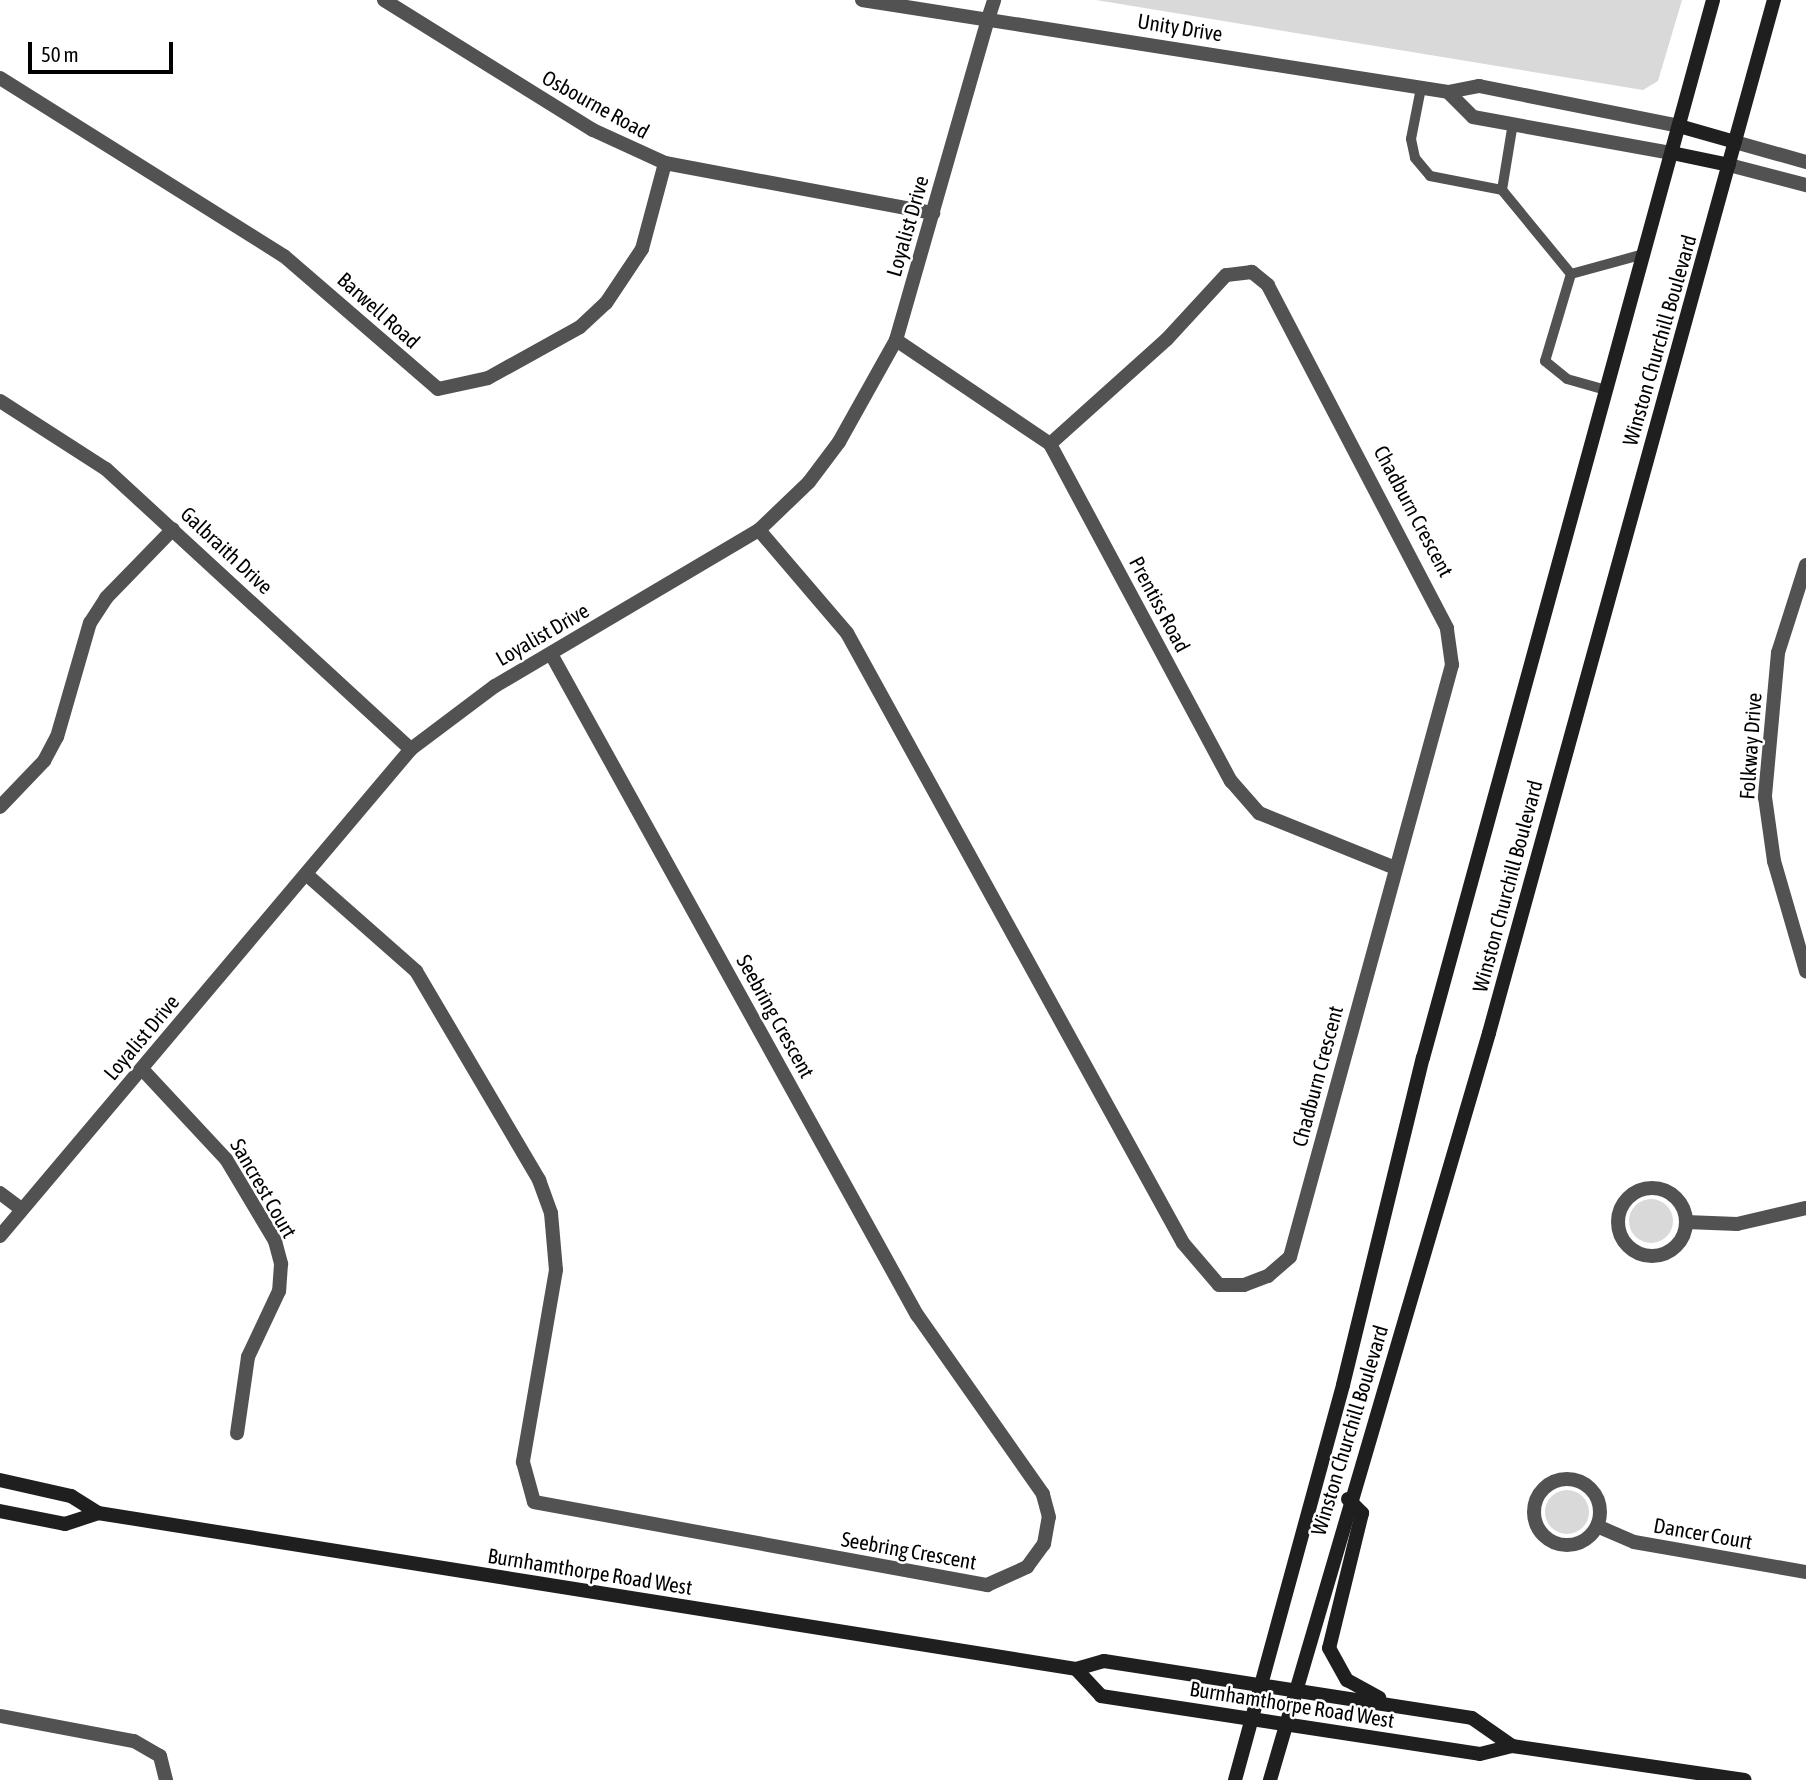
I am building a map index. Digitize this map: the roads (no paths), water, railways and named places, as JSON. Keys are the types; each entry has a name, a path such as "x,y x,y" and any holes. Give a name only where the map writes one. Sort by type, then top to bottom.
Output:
{"main road":[{"name":"Winston Churchill Boulevard","path":"1235,1780 1423,1058 1713,0"},
{"name":"Winston Churchill Boulevard","path":"1270,1780 1348,1499 1489,1033 1774,0"},
{"path":"1679,126 1735,142"},
{"path":"1672,153 1729,165"},
{"name":"Burnhamthorpe Road West","path":"0,1480 71,1496 98,1513 1076,1669 1104,1661 1472,1718 1512,1746"},
{"path":"1348,1499 1362,1513 1328,1639 1340,1673 1378,1698 1472,1718"},
{"name":"Burnhamthorpe Road West","path":"0,1511 65,1524 98,1513"},
{"name":"Burnhamthorpe Road West","path":"1076,1669 1101,1696 1480,1754 1512,1746 1745,1780"}],"street":[{"name":"Osbourne Road","path":"384,0 593,130 664,163 933,213"},
{"name":"Unity Drive","path":"862,0 1448,92 1479,86 1679,126"},
{"name":"Loyalist Drive","path":"0,1236 411,749 551,654 759,530 839,442 896,340 994,0"},
{"name":"Barwell Road","path":"0,78 284,256 438,389 488,378 580,327 606,303 642,249 664,163"},
{"path":"1448,92 1473,117 1672,153"},
{"path":"1735,142 1806,162"},
{"path":"1729,165 1806,185"},
{"name":"Chadburn Crescent","path":"759,530 847,634 1183,1243 1219,1285 1268,1276 1290,1257 1452,665 1447,628 1441,606 1264,279 1245,270 1226,275 1167,339 1050,444"},
{"name":"Prentiss Road","path":"896,340 1050,444 1231,782 1259,813 1292,831 1395,868"},
{"name":"Galbraith Drive","path":"0,401 106,468 411,749"},
{"path":"0,807 44,761 57,737 90,623 106,598 173,529"},
{"name":"Folkway Drive","path":"1806,565 1778,653 1765,797 1774,861 1806,971"},
{"name":"Seebring Crescent","path":"306,874 416,971 543,1191 558,1236 523,1462 534,1502 987,1585 1027,1567 1045,1544 1049,1517 1043,1494 917,1315 551,654"},
{"name":"Sancrest Court","path":"142,1069 226,1158 275,1241 281,1264 279,1291 248,1357 237,1433"},
{"path":"1659,1189 1678,1201 1686,1222 1671,1251 1650,1256 1630,1248 1618,1219 1636,1192 1659,1189"},
{"path":"0,1193 21,1209"},
{"path":"1686,1222 1737,1224 1806,1208"},
{"path":"1557,1481 1578,1481 1599,1504 1597,1525 1582,1541 1560,1544 1542,1533 1535,1502 1557,1481"},
{"name":"Dancer Court","path":"1597,1525 1634,1542 1806,1572"},
{"path":"0,1716 134,1741 160,1756 166,1780"}],"lane":[{"path":"1421,88 1411,139 1415,158 1430,176 1502,190 1571,274"},
{"path":"1502,190 1513,124"},
{"path":"1571,274 1644,254"},
{"path":"1571,274 1545,361 1567,379 1606,390"}]}
